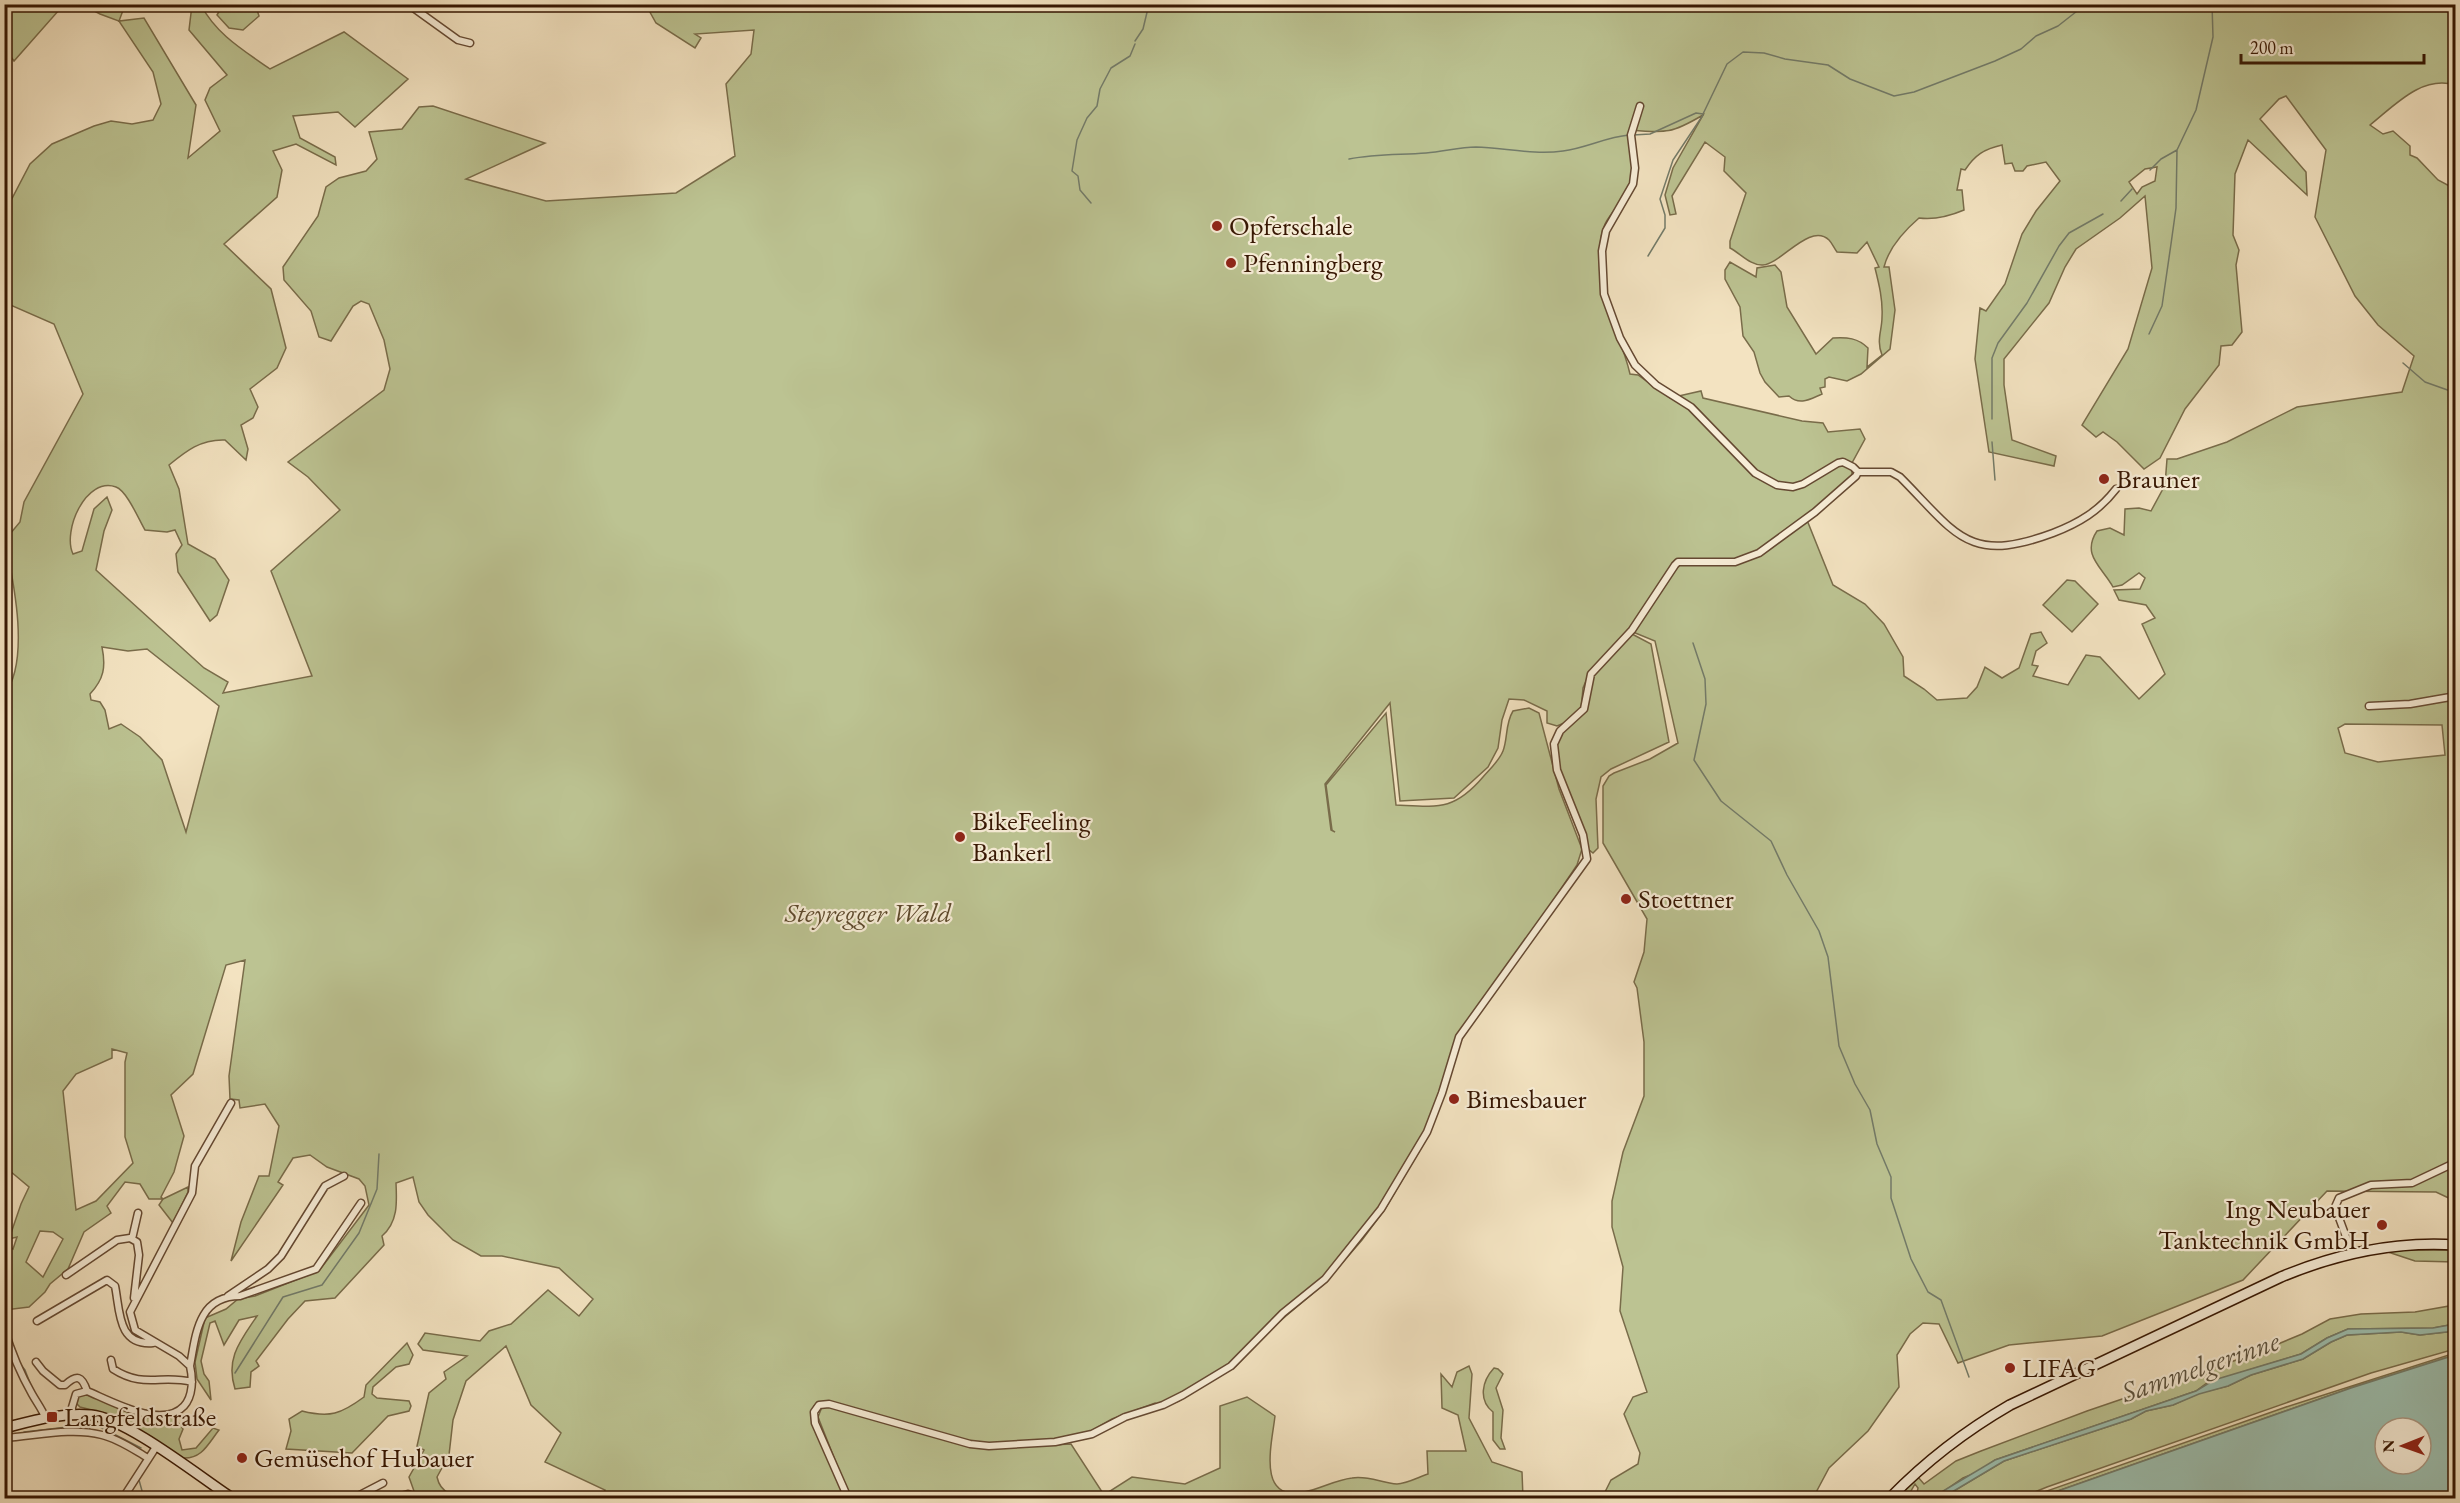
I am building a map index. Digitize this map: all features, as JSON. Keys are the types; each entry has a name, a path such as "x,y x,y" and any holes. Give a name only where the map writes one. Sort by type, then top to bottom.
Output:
{"main road":[{"path":"1890,1498 1938,1453 1974,1426 2010,1405 2281,1277 2352,1253 2406,1245 2456,1245"},
{"path":"4,1428 70,1414 92,1415 114,1421 232,1498"}],"street":[{"path":"408,4 458,40 470,43"},
{"path":"1640,106 1631,135 1635,168 1633,184 1606,231 1602,245 1601,266 1604,294 1620,338 1635,365 1656,386 1691,407 1762,478 1777,485 1793,487 1812,480 1838,463 1848,463 1858,472 1891,472 1900,477 1954,531 1972,542 2001,547 2023,544 2070,527 2103,506 2116,489"},
{"path":"848,1498 815,1422 814,1412 819,1405 836,1406 945,1438 980,1445 1056,1442 1083,1437 1125,1417 1178,1398 1225,1371 1283,1313 1325,1279 1381,1209 1417,1152 1442,1093 1459,1037 1587,859 1583,835 1562,783 1554,744 1560,731 1584,709 1591,674 1632,630 1675,564 1678,562 1735,562 1759,553 1815,512 1858,472"},
{"path":"2369,706 2410,704 2456,696"},
{"path":"190,1366 135,1330 130,1312 192,1193 195,1166 231,1103"},
{"path":"2352,1253 2335,1207 2339,1198 2371,1185 2412,1183 2450,1165 2456,1166"},
{"path":"70,1414 76,1394 87,1391 129,1409 164,1416 176,1412 186,1403 190,1394 192,1382 190,1366 201,1317 206,1310 273,1265 325,1186 344,1176"},
{"path":"228,1296 240,1296 316,1269 361,1203"},
{"path":"132,1239 138,1213"},
{"path":"66,1275 117,1240 132,1239 137,1242 139,1256 134,1301"},
{"path":"37,1321 107,1280 115,1286 119,1323 126,1332 143,1344 153,1343"},
{"path":"4,1328 12,1356 32,1395 42,1407 46,1419"},
{"path":"111,1360 113,1369 136,1379 147,1381 182,1379 192,1382"},
{"path":"36,1362 60,1385 65,1385 78,1376 83,1379 87,1391"},
{"path":"4,1438 74,1432 102,1434 148,1458"},
{"path":"123,1498 156,1447"},
{"path":"4,1473 8,1498"},
{"path":"356,1497 383,1483"},
{"path":"395,1497 408,1494 422,1498"}],"green space":[{"path":"4,5 68,5 59,10 14,61 5,49"},
{"path":"83,5 125,5 119,21"},
{"name":"Steyregger Wald","path":"192,5 201,5 222,33 270,69 344,32 408,79 355,127 338,112 293,116 300,138 335,157 336,165 296,144 273,151 282,170 277,197 224,244 271,289 286,348 277,368 250,389 258,407 253,418 241,425 248,449 246,460 225,440 216,440 194,447 169,465 179,489 188,544 215,559 229,580 217,615 210,621 178,572 176,554 182,545 175,530 167,532 145,530 128,500 116,487 105,486 86,497 74,520 70,544 73,554 82,551 94,509 107,497 112,510 104,531 96,570 204,668 228,682 223,693 312,676 271,571 340,510 308,477 288,462 384,390 390,369 384,340 369,304 361,301 353,306 331,341 319,337 311,311 284,280 283,267 318,216 326,187 339,178 366,171 377,159 369,132 402,129 419,107 433,106 545,143 466,179 546,201 676,193 735,156 726,84 751,54 754,30 695,34 701,38 695,48 656,23 646,5 2455,5 2455,85 2431,84 2420,88 2399,101 2370,125 2383,134 2393,131 2410,146 2410,155 2417,158 2438,180 2455,189 2455,1201 2436,1192 2327,1191 2243,1280 2102,1336 2009,1345 1958,1363 1939,1324 1923,1323 1910,1334 1897,1355 1899,1387 1868,1431 1829,1468 1813,1498 1602,1498 1611,1480 1638,1464 1640,1453 1624,1414 1633,1397 1647,1392 1620,1311 1623,1267 1612,1227 1612,1201 1623,1152 1644,1096 1644,1042 1637,988 1634,982 1644,952 1647,919 1603,843 1603,786 1609,776 1614,773 1650,759 1678,743 1655,641 1628,630 1589,674 1583,688 1581,711 1569,721 1557,726 1547,723 1547,711 1524,700 1509,699 1502,720 1498,748 1488,767 1454,798 1400,801 1390,703 1325,784 1331,830 1335,832 1332,830 1326,785 1386,713 1396,805 1434,806 1454,801 1473,788 1499,758 1505,746 1513,711 1529,708 1539,713 1559,789 1582,849 1577,865 1464,1033 1424,1143 1385,1209 1324,1284 1269,1330 1236,1366 1179,1401 1162,1408 1155,1403 1112,1419 1091,1431 1067,1438 989,1445 824,1401 814,1406 812,1424 846,1498 583,1498 583,1496 601,1497 605,1490 545,1462 561,1433 531,1405 506,1346 466,1381 453,1420 449,1455 437,1477 442,1488 450,1494 473,1498 427,1498 415,1494 409,1477 424,1450 417,1446 429,1393 446,1379 444,1372 467,1356 423,1350 418,1344 425,1333 480,1341 489,1331 511,1324 548,1290 579,1316 593,1299 559,1268 502,1256 481,1256 453,1240 428,1215 419,1202 413,1177 396,1183 394,1218 382,1236 384,1245 335,1298 305,1301 288,1319 256,1361 259,1366 251,1372 250,1387 235,1389 232,1368 236,1350 257,1316 239,1320 224,1345 215,1321 210,1323 201,1361 204,1374 209,1381 211,1400 197,1379 195,1362 205,1318 226,1309 238,1299 255,1296 319,1271 369,1205 365,1186 359,1179 327,1167 310,1155 293,1158 278,1182 283,1185 231,1261 241,1222 259,1176 269,1176 279,1126 265,1104 240,1108 239,1100 230,1099 229,1076 245,960 226,965 193,1074 171,1095 184,1136 174,1172 161,1197 163,1199 149,1199 140,1184 125,1182 107,1206 111,1213 84,1232 68,1269 50,1284 29,1307 5,1310 4,1243 13,1249 17,1237 9,1239 29,1187 4,1166 4,695 12,680 17,662 18,641 18,619 5,540 20,522 24,502 83,394 54,324 8,304 5,299 5,212 30,164 52,144 111,121 132,124 153,120 161,104 153,72 119,21 144,18 196,105 188,158 220,131 205,100 210,88 227,75 189,30","holes":["2286,96 2326,150 2315,217 2355,296 2378,325 2414,356 2402,392 2297,407 2227,442 2177,459 2167,459 2165,485 2151,511 2139,508 2125,509 2124,535 2110,528 2097,531 2091,547 2092,554 2113,587 2122,585 2139,573 2145,578 2140,589 2114,590 2119,600 2146,605 2155,618 2142,624 2165,674 2139,699 2100,657 2086,655 2068,685 2033,676 2038,666 2032,665 2036,651 2047,643 2041,632 2031,634 2019,668 2002,678 1985,667 1977,687 1967,698 1937,700 1904,676 1903,657 1884,624 1865,604 1833,585 1807,520 1807,516 1852,475 1852,463 1865,439 1860,429 1828,432 1823,423 1802,421 1703,398 1701,391 1670,398 1638,375 1630,374 1609,314 1599,268 1601,240 1605,224 1631,185 1633,165 1629,130 1668,131 1703,115 1673,168 1665,195 1670,215 1676,214 1672,196 1705,142 1725,157 1724,171 1746,193 1730,241 1730,248 1750,261 1759,265 1770,263 1813,236 1821,236 1829,240 1837,252 1857,253 1867,242 1879,267 1875,268 1882,304 1879,340 1882,355 1867,367 1868,348 1852,339 1833,338 1816,354 1787,307 1781,272 1775,265 1757,268 1756,277 1730,262 1725,270 1725,279 1740,307 1743,336 1754,352 1760,373 1779,397 1789,396 1797,401 1822,394 1820,388 1825,387 1825,379 1829,377 1847,381 1861,374 1890,349 1895,310 1889,267 1884,267 1889,253 1919,218 1942,217 1964,210 1962,190 1957,190 1961,169 1965,170 1972,160 1990,148 2002,145 2005,164 2012,163 2015,171 2023,171 2027,166 2046,162 2060,181 2036,211 2022,234 2005,284 1986,311 1980,308 1975,359 1989,452 2054,466 2056,456 2012,440 2004,385 2004,359 2049,303 2076,249 2120,218 2145,196 2152,268 2128,349 2082,425 2096,437 2103,432 2117,442 2144,469 2160,458 2185,409 2219,365 2221,346 2232,345 2242,332 2236,265 2239,250 2233,235 2235,174 2248,140 2307,195 2306,172 2260,119 2279,99","2157,167 2155,181 2142,187 2137,194 2129,182 2145,169","102,647 128,651 147,649 219,706 186,832 162,760 140,737 121,724 109,729 105,710 100,702 91,700 90,694 101,678 104,661","2345,724 2442,725 2445,755 2378,762 2345,753 2338,728","112,1049 127,1053 125,1137 133,1163 96,1201 76,1210 63,1091 76,1074 112,1058","40,1231 53,1232 63,1239 43,1277 26,1262"]},
{"path":"223,5 266,5 256,7 259,16 243,30 229,28 217,15"},
{"path":"2067,580 2075,581 2098,604 2072,632 2043,605"},
{"path":"1632,634 1651,644 1669,742 1611,769 1601,777 1596,799 1598,848 1593,853 1588,849 1556,761 1556,741 1586,709 1594,673"},
{"path":"188,1187 188,1192 173,1223 159,1205 163,1199"},
{"path":"2455,1250 2455,1262 2415,1261 2388,1252"},
{"path":"2455,1305 2455,1324 2433,1328 2348,1329 2327,1338 2301,1354 2207,1383 2196,1391 1995,1460 1934,1498 1916,1498 1918,1488 1915,1484 1911,1491 1912,1498 1897,1498 1918,1477 1924,1484 1956,1461 2087,1411 2254,1354 2302,1334 2330,1319 2361,1314 2415,1312"},
{"path":"2455,1331 2455,1349 2371,1373 2020,1498 1942,1498 2004,1461 2303,1359 2347,1335 2401,1332 2420,1335"},
{"path":"407,1343 413,1355 409,1364 396,1367 373,1387 372,1394 377,1398 409,1401 411,1406 409,1411 388,1416 352,1453 286,1449 291,1431 289,1419 302,1411 320,1414 335,1413 356,1403 364,1397 366,1385"},
{"path":"2455,1353 2455,1355 2351,1388 2038,1498 2027,1498 2286,1407"},
{"path":"1469,1366 1472,1374 1469,1418 1492,1462 1522,1472 1523,1498 850,1498 818,1417 822,1407 831,1406 993,1448 1071,1444 1104,1495 1132,1477 1185,1484 1220,1468 1220,1406 1247,1397 1275,1416 1270,1455 1273,1479 1279,1488 1289,1493 1304,1492 1358,1477 1397,1484 1404,1483 1428,1474 1427,1451 1466,1451 1458,1415 1442,1408 1441,1374 1452,1387 1457,1372"},
{"path":"1494,1368 1503,1374 1496,1388 1503,1410 1501,1438 1505,1449 1500,1449 1493,1440 1493,1412 1485,1402 1483,1390"},
{"path":"83,1394 138,1414 174,1417 183,1429 179,1439 182,1450 196,1448 213,1428 219,1430 200,1453 190,1458 183,1458 115,1416 80,1407 77,1404 78,1397"}],"shaded area":[{"path":"2455,1324 2455,1331 2420,1335 2401,1332 2347,1335 2303,1359 2004,1461 1942,1498 1933,1497 1995,1460 2196,1391 2214,1380 2301,1354 2327,1338 2348,1329 2433,1328"},
{"path":"2455,1355 2455,1498 2038,1498 2351,1388"}],"waterway":[{"path":"1135,41 1143,29 1149,4"},
{"path":"1633,135 1650,134 1696,113 1703,114 1727,64 1743,52 1764,53 1785,59 1828,65 1850,79 1894,96 1914,92 2021,49 2036,36 2058,26 2086,4"},
{"path":"2150,170 2161,159 2177,150 2196,110 2213,37 2212,4"},
{"path":"1091,203 1080,190 1078,176 1072,171 1077,140 1087,118 1097,106 1100,89 1111,68 1130,56 1135,44"},
{"path":"1648,256 1665,228 1665,215 1660,199 1673,160 1703,115"},
{"path":"1349,159 1470,147 1552,152 1571,150 1629,135"},
{"path":"2149,334 2162,306 2176,208 2177,150"},
{"path":"2121,201 2132,189"},
{"path":"1992,419 1992,358 1998,343 2027,303 2059,246 2069,233 2103,214"},
{"path":"2403,363 2425,382 2456,393"},
{"path":"1992,442 1995,480"},
{"path":"1693,643 1705,679 1706,704 1694,760 1721,801 1771,841 1787,875 1819,931 1828,957 1839,1046 1855,1084 1870,1110 1877,1144 1891,1177 1891,1198 1911,1259 1928,1292 1941,1300 1969,1377"},
{"path":"235,1373 283,1297 322,1285 359,1233 377,1189 379,1154"},
{"path":"21,1365 32,1388"},
{"path":"24,1432 85,1425 100,1427 141,1448"},
{"path":"139,1480 144,1498"}],"place":[{"name":"Opferschale","path":"1217,226"},
{"name":"Pfenningberg","path":"1231,263"},
{"name":"Brauner","path":"2104,479"},
{"name":"BikeFeeling Bankerl","path":"960,837"},
{"name":"Stoettner","path":"1626,899"},
{"name":"Bimesbauer","path":"1454,1099"},
{"name":"Ing Neubauer Tanktechnik GmbH","path":"2382,1225"},
{"name":"LIFAG","path":"2010,1368"},
{"name":"Langfeldstraße","path":"52,1417"},
{"name":"Gemüsehof Hubauer","path":"242,1458"}],"water label":[{"name":"Sammelgerinne","path":"2200,1366"}]}
